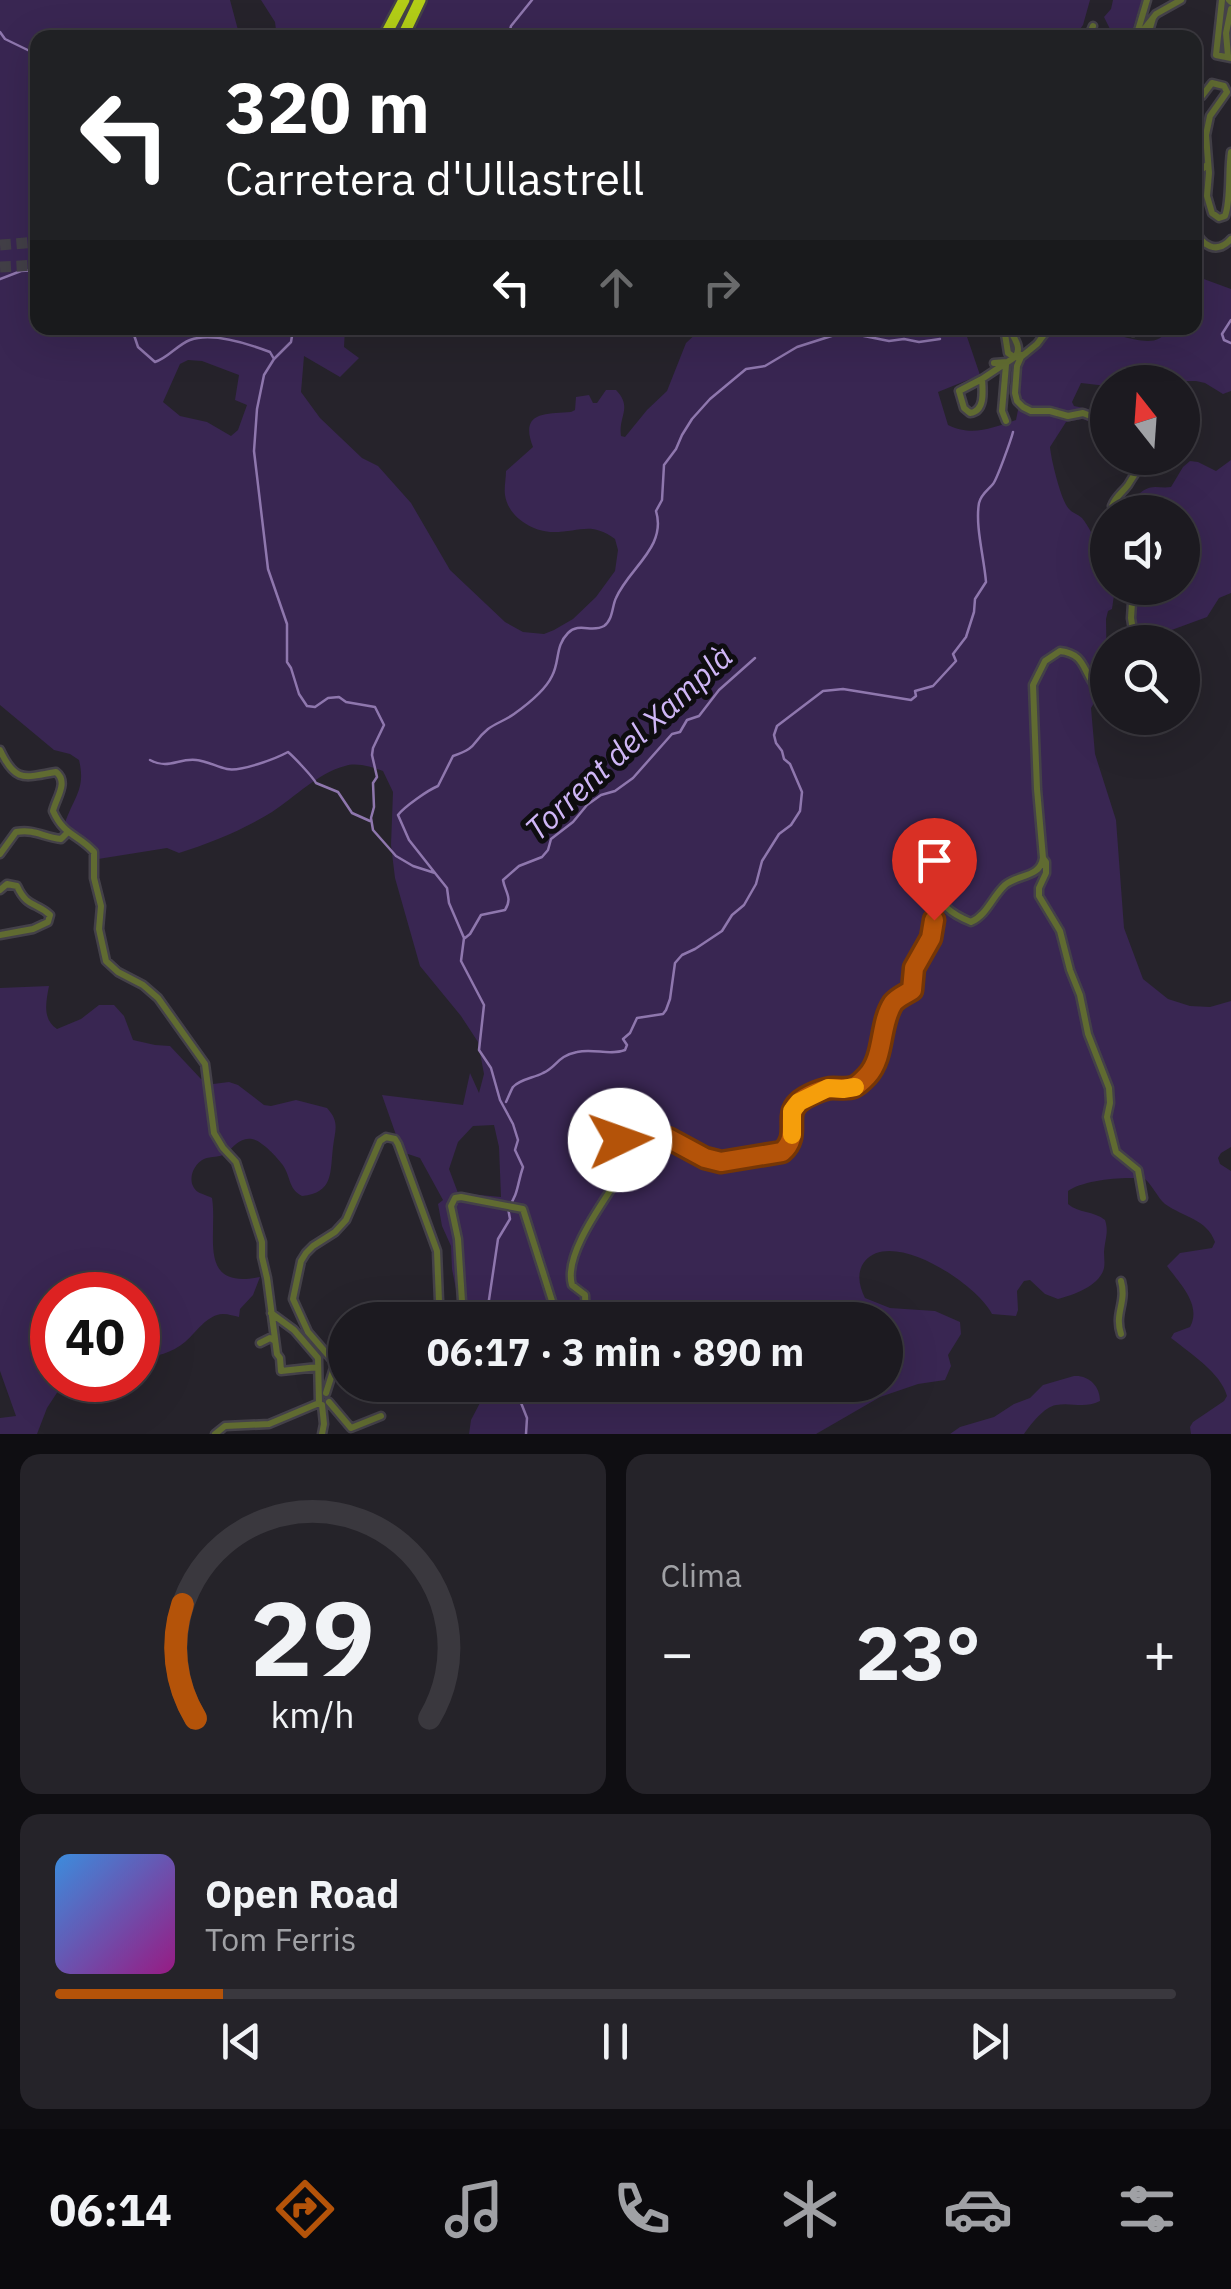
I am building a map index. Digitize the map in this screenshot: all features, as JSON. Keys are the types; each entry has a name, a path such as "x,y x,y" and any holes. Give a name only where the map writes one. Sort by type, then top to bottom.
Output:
{"highway":[{"path":"388,30 404,0"},
{"path":"406,30 420,0"}],"street":[{"path":"1138,30 1147,0"},
{"path":"1143,30 1154,17 1181,0"},
{"path":"1226,0 1216,55 1230,57 1226,43 1231,9"},
{"path":"1150,30 1154,17"},
{"path":"1092,30 1094,26"},
{"path":"1202,96 1212,83 1224,86 1227,92 1207,124 1208,202 1221,218 1228,208 1231,152"},
{"path":"1202,169 1208,164"},
{"path":"1202,239 1217,248 1231,239"},
{"path":"1006,421 1002,410 1010,361 1018,353 1011,335"},
{"path":"1043,335 1018,362 1014,393 1020,406 1064,416 1090,416"},
{"path":"982,380 980,408 968,412 958,390 1025,354"},
{"path":"994,362 1010,361"},
{"path":"1118,495 1133,475"},
{"path":"1090,680 1080,659 1060,652 1045,661 1034,684 1037,789 1046,862 1038,896 1060,932 1088,1034 1110,1088 1110,1136 1116,1152 1138,1170 1144,1198"},
{"path":"0,750 12,771 22,778 56,772 61,776 63,782 53,812 67,833 94,852 94,878 101,906 98,929 106,960 158,998 204,1064 214,1134 241,1172 262,1242 281,1371 318,1367"},
{"path":"0,854 16,832 31,830 62,838 67,833"},
{"path":"585,1302 585,1295 569,1278 572,1263 577,1246 622,1169 616,1158 591,1162 581,1155 576,1122 580,1117 592,1116 608,1138 668,1138 712,1161 782,1152 791,1140 792,1111 799,1102 828,1088 855,1087 873,1069 893,1004 912,990 914,968 933,932 927,882 948,866 955,867 956,874 941,883 938,896 944,906 971,922 981,917 1008,883 1037,872 1044,858"},
{"path":"0,890 7,884 17,886 31,906 50,915 48,922 34,929 0,935"},
{"path":"328,1355 308,1332 293,1299 302,1262 313,1246 346,1220 380,1141 386,1137 398,1144 437,1251 439,1302"},
{"path":"461,1302 452,1202 461,1197 520,1208 526,1214 553,1302"},
{"path":"1120,1334 1118,1320 1124,1298 1121,1281"},
{"path":"271,1312 294,1330 318,1358 318,1390 351,1428 381,1416"},
{"path":"260,1344 270,1338 276,1342"},
{"path":"322,1434 323,1400 328,1385"},
{"path":"215,1434 226,1426 268,1424 323,1400"}],"shaded area":[{"path":"0,0 230,0 238,30 30,30 30,335 345,335 344,347 359,358 340,377 304,356 301,392 320,418 362,458 378,466 411,503 450,570 505,622 523,632 544,634 573,619 615,571 618,550 615,539 599,530 545,531 523,522 511,510 505,495 506,471 533,447 532,421 544,414 575,410 576,397 589,395 597,403 606,390 616,390 624,402 621,436 625,437 667,391 686,343 695,335 966,335 980,375 938,392 948,425 974,431 1016,420 1020,365 1047,335 1120,335 1154,340 1163,335 1202,335 1202,278 1231,289 1231,391 1223,394 1200,382 1200,365 1090,365 1090,384 1081,383 1072,402 1090,409 1090,422 1066,422 1050,447 1066,505 1090,530 1090,605 1113,605 1106,625 1090,625 1090,735 1093,735 1095,754 1116,820 1124,928 1143,979 1168,999 1210,1007 1231,1001 1231,1147 1218,1158 1231,1171 1231,1434 1191,1434 1193,1422 1227,1396 1212,1371 1171,1338 1190,1327 1193,1311 1188,1295 1167,1266 1180,1253 1212,1248 1215,1242 1200,1223 1165,1204 1145,1179 1094,1182 1068,1191 1068,1204 1105,1220 1101,1274 1092,1285 1058,1299 1045,1294 1030,1280 1024,1281 1017,1291 1016,1316 992,1314 984,1302 953,1276 934,1264 895,1251 878,1253 865,1261 860,1270 865,1298 875,1302 459,1302 451,1246 438,1204 443,1200 420,1158 402,1152 382,1095 463,1105 470,1073 479,1093 484,1074 478,1042 420,966 395,878 391,845 393,792 383,771 354,765 335,769 250,825 179,853 167,848 98,859 94,845 65,823 80,786 79,760 54,750 0,705","holes":["188,360 239,375 235,400 247,405 238,430 231,436 207,422 180,416 163,402 180,364","494,1125 501,1197 458,1193 449,1169 458,1142 473,1126"]},
{"path":"261,0 1090,0 1080,30 276,30"},
{"path":"1113,0 1142,0 1132,30 1110,30 1104,17"},
{"path":"1231,460 1231,593 1219,598 1207,617 1185,625 1128,625 1129,605 1200,605 1200,495 1138,495 1155,487 1171,487 1178,475 1200,475 1200,463 1216,471"},
{"path":"49,986 47,1015 57,1029 81,1019 99,1005 114,1005 124,1016 133,1040 170,1046 201,1079 213,1084 238,1085 264,1105 296,1100 327,1108 335,1122 328,1180 320,1191 312,1194 297,1193 280,1161 252,1139 241,1141 224,1155 204,1159 194,1170 194,1188 212,1198 214,1256 218,1267 226,1275 240,1279 260,1277 239,1317 217,1315 175,1349 160,1354 160,1272 30,1272 30,1402 51,1402 37,1434 0,1434 0,1418 16,1416 0,1371 0,988"},
{"path":"903,1309 935,1311 960,1322 961,1334 948,1355 951,1366 945,1380 903,1389"},
{"path":"1074,1376 1093,1382 1100,1401 1051,1406 1024,1434 950,1434 994,1417 1030,1398 1043,1385"},
{"path":"480,1402 871,1402 816,1434 469,1434"}],"waterway":[{"path":"510,30 532,0"},
{"path":"0,32 5,39 30,51"},
{"path":"0,279 30,270"},
{"path":"1231,320 1222,334 1231,343"},
{"path":"134,335 138,347 155,362 190,340 209,337 270,352 274,359"},
{"path":"291,335 291,342 264,375 254,451 268,569 287,624 287,662 307,706 315,707 328,698 339,697 375,707 384,725 372,755 377,777 373,783 373,830 396,856 435,873 447,888 464,938 461,961 484,1005 479,1050 491,1068 500,1100 513,1124 518,1140 515,1150 523,1167 508,1208 510,1219 498,1239 489,1302"},
{"path":"435,873 409,840 398,815 438,786 453,756 471,747 488,729 541,692 552,676 561,643 568,633 607,623 622,587 652,546 658,524 656,511 662,500 664,465 692,419 746,369 765,366 797,347 835,335"},
{"path":"859,335 889,341 940,339"},
{"path":"506,1102 516,1084 548,1071 570,1054 625,1050 623,1039 637,1018 663,1014 666,1010 675,963 722,931 744,905 756,884 762,861 800,811 802,792 776,743 777,726 823,691 843,689 911,700 915,691 933,686 956,661 953,654 966,637 975,599 986,582 979,503 995,481 1013,432"},
{"name":"Torrent del Xamplà","path":"465,938 481,915 505,910 508,898 503,880 519,866 542,857 551,839 587,805 633,778 672,734 680,732 687,720 699,716 719,690 755,658"},
{"path":"150,760 163,764 196,760 233,769 288,752 316,783 338,792 352,813 370,821"},
{"path":"521,1402 527,1418 526,1434"}],"tunnel":[{"path":"0,245 30,243"},
{"path":"0,267 30,265"}],"slow traffic":[{"path":"792,1135 792,1111 799,1102 828,1088 855,1087"}],"route":[{"path":"620,1140 674,1139 705,1158 721,1162 782,1152 791,1140 792,1111 799,1102 828,1088 855,1087 873,1069 893,1004 912,990 914,968 931,938 934,920"}]}
